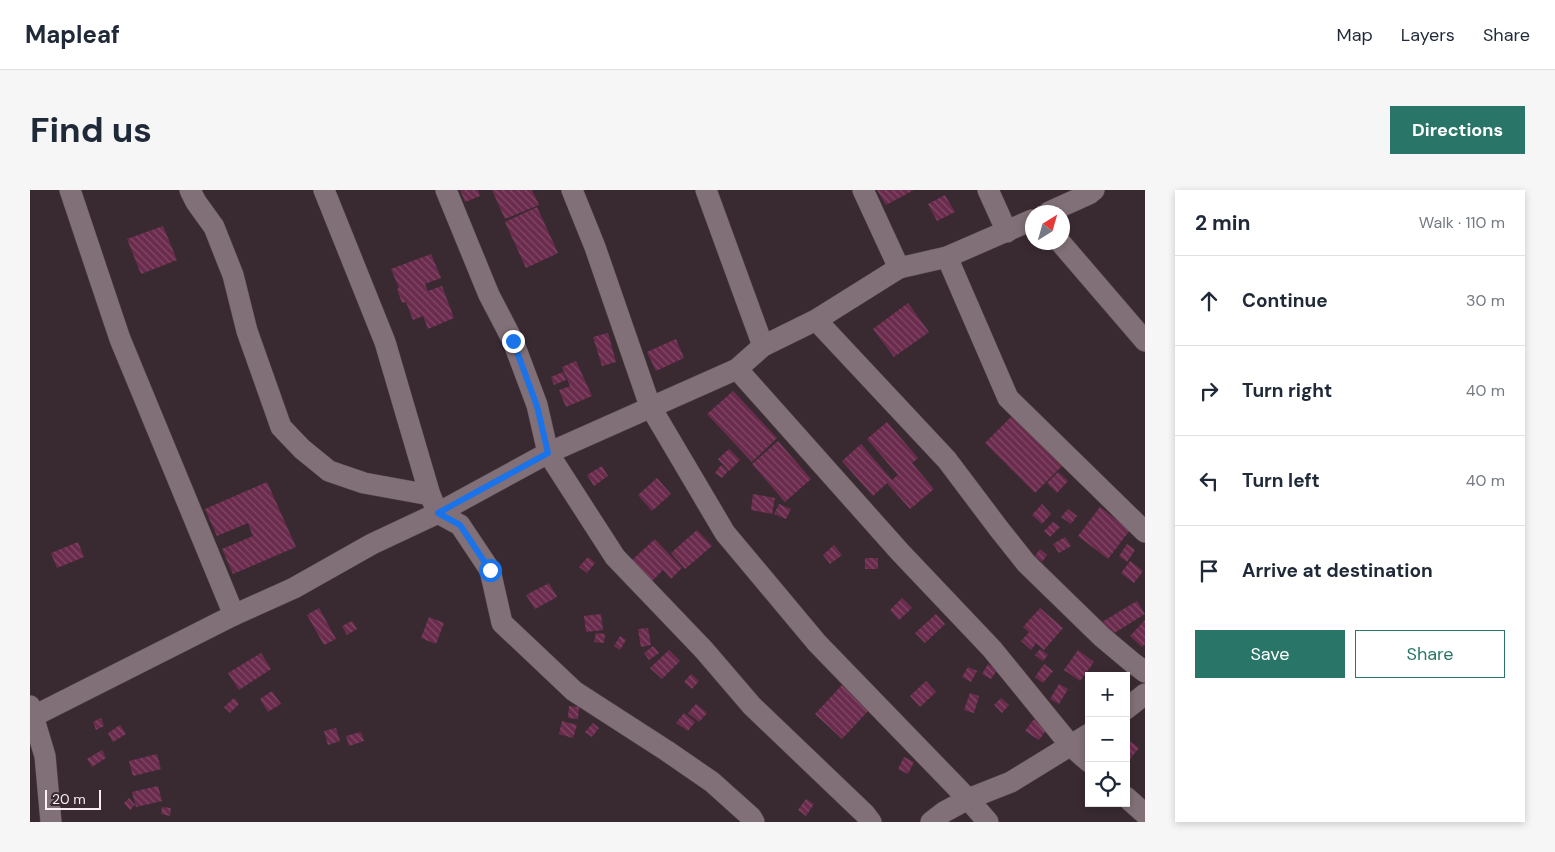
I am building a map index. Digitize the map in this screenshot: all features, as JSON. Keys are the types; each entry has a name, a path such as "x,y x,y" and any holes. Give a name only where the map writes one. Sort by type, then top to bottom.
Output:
{"street":[{"path":"70,190 120,339 234,615"},
{"path":"190,190 218,235 233,275 248,331 281,427 302,449 329,471 434,504 460,525 490,570 502,623 574,691 712,782 751,817 754,822"},
{"path":"324,190 384,342 434,504"},
{"path":"446,190 489,295 513,341 537,406 548,453 615,557 704,650 752,706 865,814 871,822"},
{"path":"572,190 595,246 650,406 725,533 816,644 968,799 988,822"},
{"path":"706,190 763,346"},
{"path":"863,190 899,268"},
{"path":"988,190 1007,232"},
{"path":"1065,205 1094,190"},
{"path":"51,822 45,756 31,713 294,588 372,544 434,504 737,368 763,346 816,320 899,268 947,257 1025,223"},
{"path":"1067,250 1145,341"},
{"path":"947,257 1008,398 1145,532"},
{"path":"816,320 947,460 998,529 1026,563 1102,637 1145,672"},
{"path":"737,368 900,552 1080,740 1085,752"},
{"path":"1130,706 1145,694"},
{"path":"930,822 968,799 1011,782 1080,740"},
{"path":"1130,800 1145,814"}],"building":[{"path":"460,190 478,190 480,196 465,202"},
{"path":"492,190 532,190 539,205 505,219"},
{"path":"877,190 914,190 886,205"},
{"path":"945,195 955,212 937,221 928,204"},
{"path":"537,207 558,253 526,268 505,222"},
{"path":"163,226 177,260 141,274 127,239"},
{"path":"431,254 441,278 425,284 428,291 442,286 454,318 428,329 423,316 413,320 406,302 402,303 397,289 399,288 391,269"},
{"path":"908,303 929,332 894,357 873,329"},
{"path":"608,333 616,362 602,366 593,337"},
{"path":"676,339 684,358 656,371 647,352"},
{"path":"576,361 592,396 566,407 559,390 570,386 562,367"},
{"path":"563,372 566,380 554,385 551,377"},
{"path":"733,391 777,438 752,462 707,414"},
{"path":"1012,416 1062,466 1035,493 985,443"},
{"path":"887,422 918,458 912,463 934,489 910,509 887,483 873,496 842,461 861,444 892,480 898,475 867,439"},
{"path":"778,441 811,479 785,502 752,464"},
{"path":"729,449 740,460 729,471 718,459"},
{"path":"721,465 728,471 722,478 715,473"},
{"path":"602,466 608,476 594,486 587,475"},
{"path":"1058,472 1068,481 1057,493 1047,483"},
{"path":"657,478 671,494 652,511 638,495"},
{"path":"267,482 296,547 233,574 222,549 253,536 248,523 217,536 205,509"},
{"path":"753,494 775,498 772,514 751,510"},
{"path":"779,504 791,509 786,519 774,514"},
{"path":"1042,504 1051,514 1042,524 1032,515"},
{"path":"1100,507 1130,530 1108,559 1078,536"},
{"path":"1068,509 1077,516 1071,524 1061,517"},
{"path":"1053,522 1060,527 1050,537 1044,531"},
{"path":"697,530 712,546 685,569 671,553"},
{"path":"1065,537 1071,546 1059,553 1053,544"},
{"path":"655,539 682,568 671,579 663,570 651,582 631,561"},
{"path":"78,542 84,557 57,568 51,553"},
{"path":"1127,544 1135,550 1127,562 1119,556"},
{"path":"834,545 842,555 830,564 823,555"},
{"path":"1040,549 1047,555 1042,562 1035,556"},
{"path":"588,557 595,563 587,573 579,567"},
{"path":"865,558 878,558 878,569 865,569"},
{"path":"1130,561 1143,571 1134,583 1121,573"},
{"path":"549,583 557,597 535,609 526,595"},
{"path":"902,598 912,608 899,620 890,610"},
{"path":"1137,601 1145,614 1111,635 1102,622"},
{"path":"319,608 336,639 324,645 307,615"},
{"path":"1040,608 1063,628 1044,650 1036,643 1031,650 1021,641 1029,632 1023,627"},
{"path":"601,614 603,630 586,632 584,616"},
{"path":"936,614 945,624 925,643 915,633"},
{"path":"429,617 444,623 436,644 421,638"},
{"path":"1145,620 1145,644 1142,647 1130,636"},
{"path":"352,621 357,629 347,635 342,626"},
{"path":"648,628 651,645 641,647 638,629"},
{"path":"596,633 605,634 604,643 594,642"},
{"path":"620,636 626,640 620,650 614,646"},
{"path":"653,646 659,653 649,660 644,653"},
{"path":"1040,649 1048,655 1043,661 1035,655"},
{"path":"669,650 680,661 662,679 650,668"},
{"path":"1078,650 1094,662 1080,681 1064,670"},
{"path":"261,653 271,669 239,690 228,673"},
{"path":"988,664 997,670 991,679 982,674"},
{"path":"1044,664 1053,671 1043,683 1035,677"},
{"path":"968,667 977,671 971,682 962,677"},
{"path":"691,674 699,681 692,689 684,682"},
{"path":"926,681 936,692 920,707 910,696"},
{"path":"1059,684 1068,689 1059,704 1050,699"},
{"path":"842,685 869,710 842,739 815,714"},
{"path":"272,691 281,704 268,712 260,699"},
{"path":"970,693 979,696 974,713 964,710"},
{"path":"234,698 239,704 230,713 224,707"},
{"path":"1001,698 1009,705 1002,713 994,705"},
{"path":"696,704 707,713 699,722 688,713"},
{"path":"569,706 579,707 578,719 568,718"},
{"path":"684,713 695,722 688,731 676,723"},
{"path":"101,718 104,726 96,730 93,722"},
{"path":"1034,719 1047,729 1039,740 1025,731"},
{"path":"562,721 577,725 573,738 559,734"},
{"path":"593,723 599,728 592,737 585,732"},
{"path":"120,725 126,734 113,742 108,733"},
{"path":"336,728 340,741 328,745 324,731"},
{"path":"361,732 364,741 349,746 346,736"},
{"path":"1130,741 1139,748 1130,759"},
{"path":"102,750 106,758 92,767 87,759"},
{"path":"157,754 161,769 133,776 129,761"},
{"path":"904,757 914,762 908,774 898,769"},
{"path":"158,786 162,801 136,807 132,792"},
{"path":"129,798 135,805 130,810 124,803"},
{"path":"806,799 814,804 806,816 798,810"},
{"path":"162,807 171,808 170,816 161,814"}],"route":[{"path":"490,570 460,525 438,513 548,453 537,406 513,341"}]}
